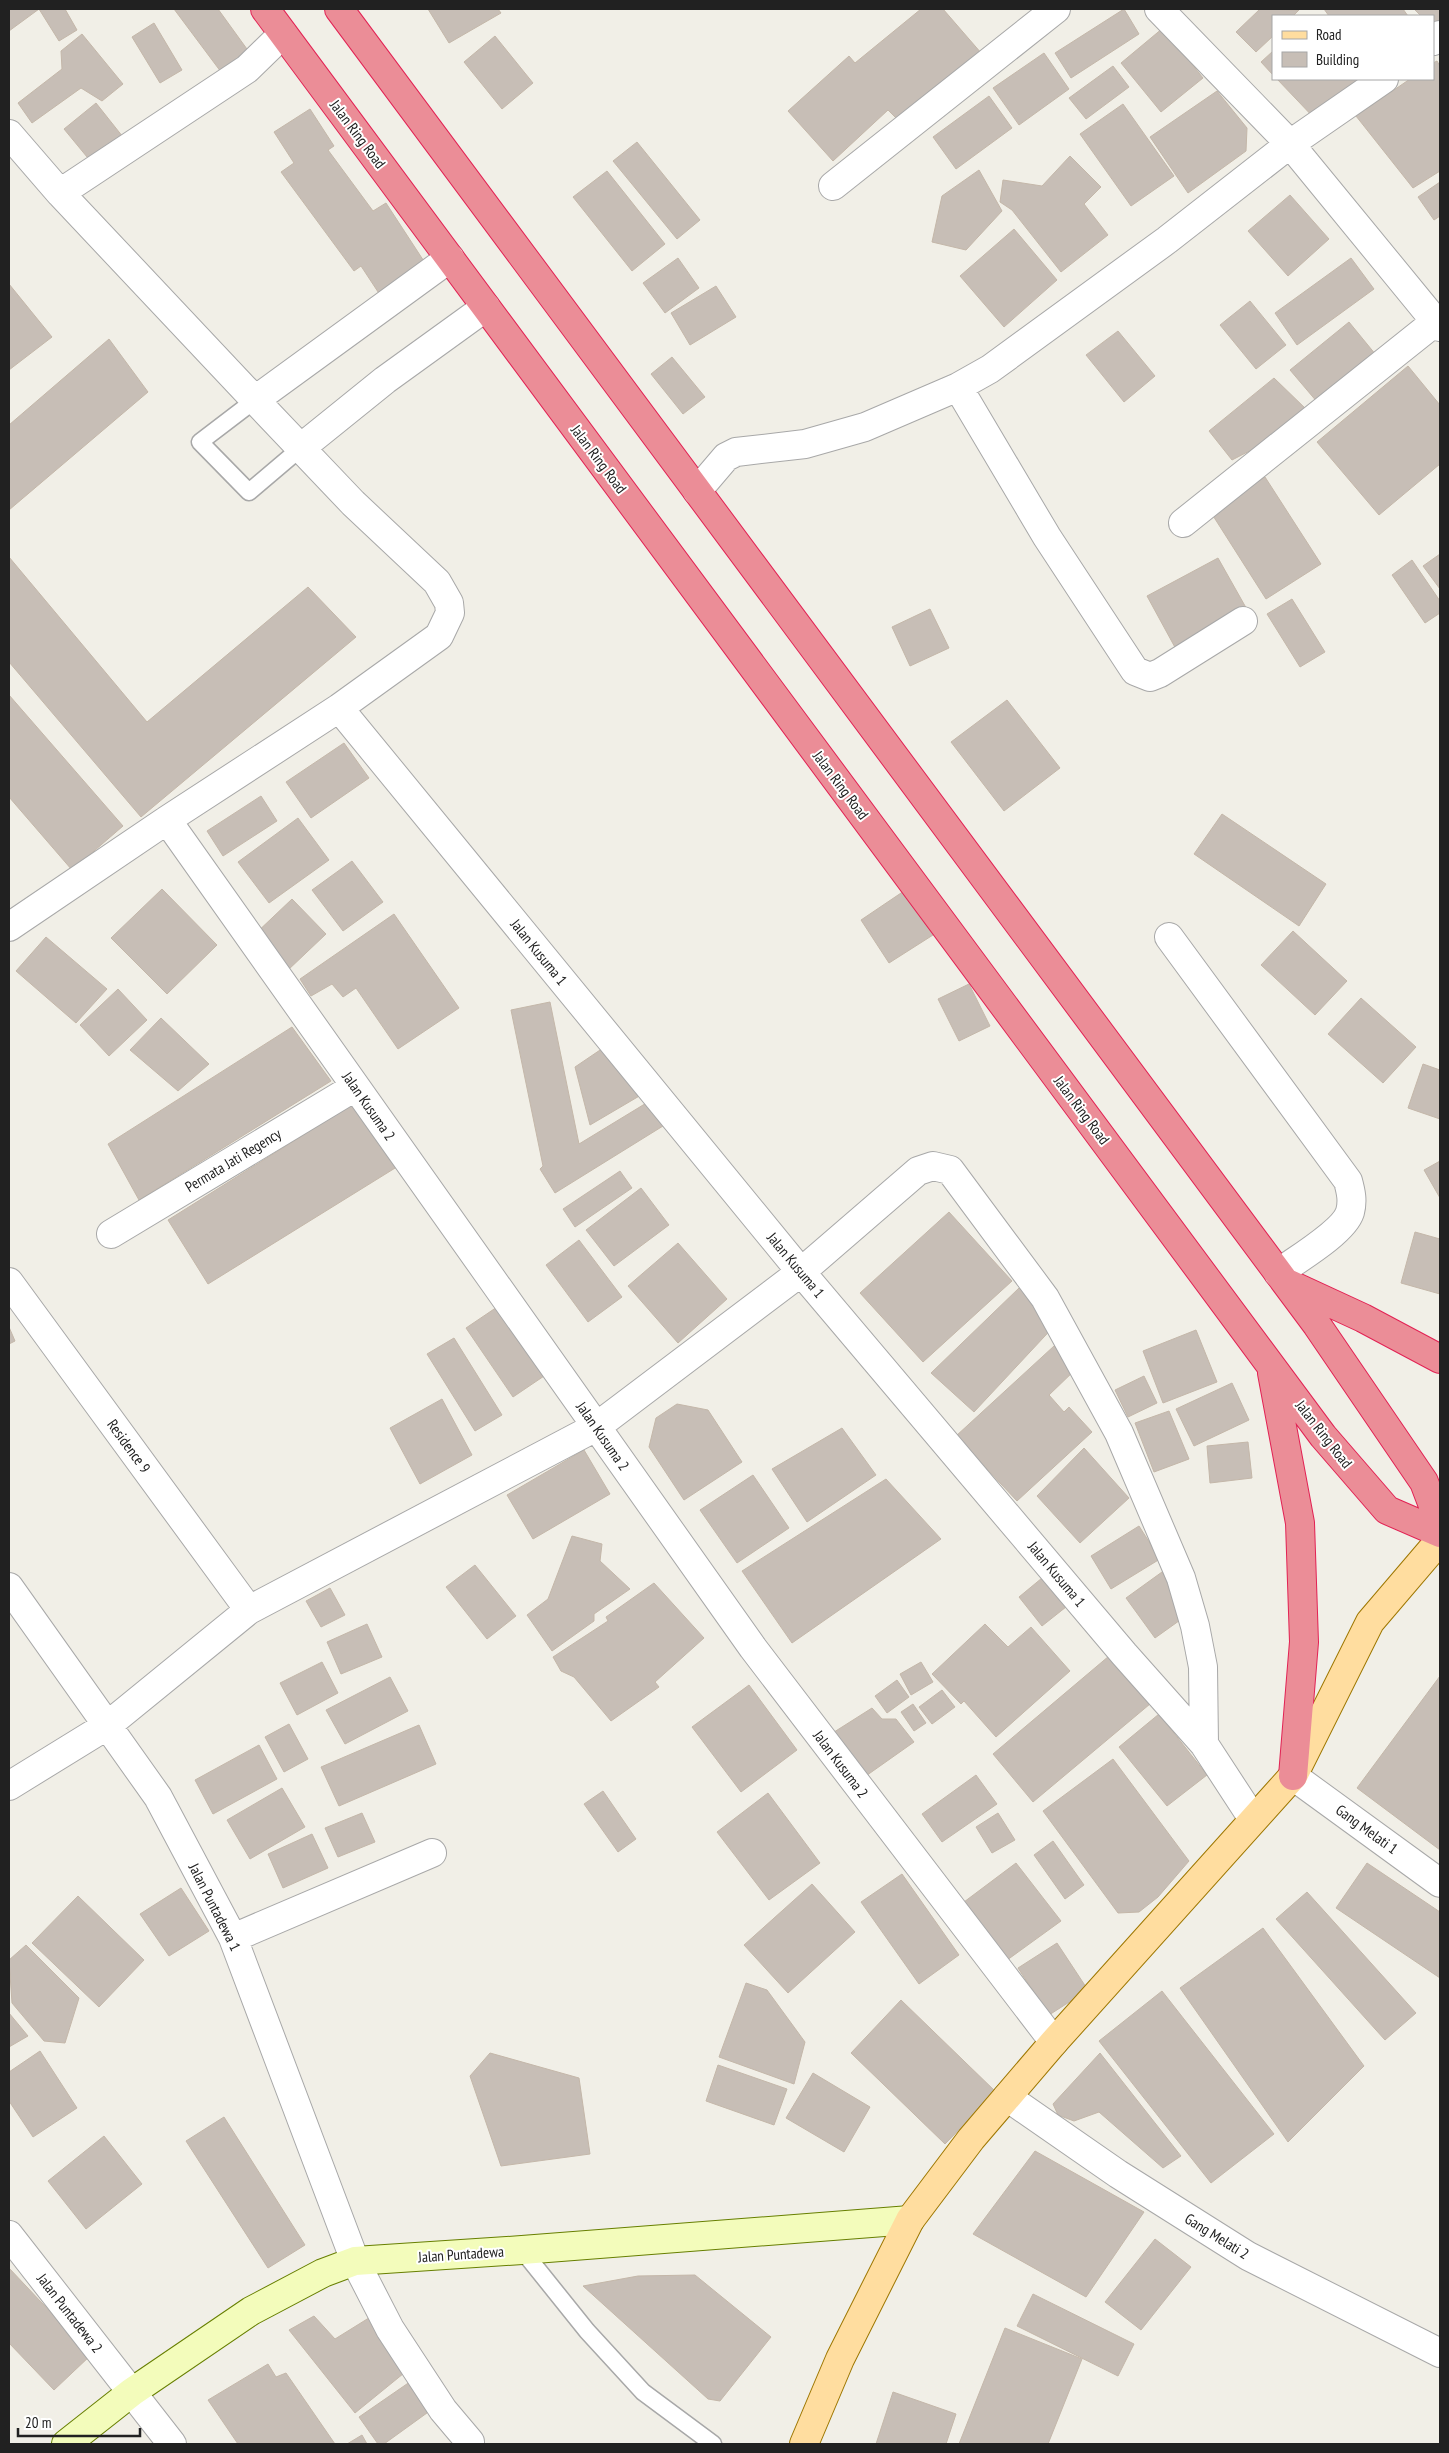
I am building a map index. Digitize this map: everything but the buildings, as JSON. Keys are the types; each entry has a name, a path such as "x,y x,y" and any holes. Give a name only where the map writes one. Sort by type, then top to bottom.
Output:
{"highway":[{"name":"Jalan Ring Road","path":"264,9 1323,1436 1387,1510 1440,1533"},
{"path":"338,9 1282,1278 1424,1482 1440,1524"},
{"path":"1282,1278 1440,1359"},
{"path":"1270,1363 1300,1523 1304,1642 1293,1776"}],"main road":[{"path":"804,2444 840,2359 910,2220 971,2139 1054,2042 1293,1776 1370,1622 1440,1540"}],"street":[{"path":"833,186 1056,9"},
{"path":"1159,9 1290,144 1439,322 1183,524"},
{"path":"60,193 246,69 283,34"},
{"path":"697,491 726,457 736,452 806,444 865,427 958,388 990,369 1167,240 1290,144 1383,80"},
{"path":"9,134 60,193 353,503 437,582 449,603 448,620 439,636 340,708 167,820 9,927"},
{"path":"255,400 450,258"},
{"path":"302,447 385,380 486,307"},
{"path":"958,388 1047,537 1135,671 1150,677 1160,674 1243,621"},
{"name":"Jalan Kusuma 1","path":"340,708 801,1272 1124,1654 1204,1744 1253,1819"},
{"name":"Jalan Kusuma 2","path":"167,820 753,1648 1054,2042"},
{"path":"1169,937 1348,1181 1352,1198 1350,1214 1340,1227 1282,1278"},
{"name":"Permata Jati Regency","path":"111,1234 355,1087"},
{"path":"9,1786 108,1726 248,1610 596,1427 801,1272 918,1171 933,1166 950,1170 1045,1298 1120,1433 1181,1578 1195,1626 1203,1667 1204,1744"},
{"name":"Residence 9","path":"9,1282 248,1610"},
{"name":"Jalan Puntadewa 1","path":"9,1586 158,1798 233,1938 354,2261 390,2329 443,2410 470,2442"},
{"name":"Gang Melati 1","path":"1293,1776 1440,1883"},
{"path":"233,1938 432,1853"},
{"name":"Gang Melati 2","path":"1007,2097 1118,2174 1248,2256 1440,2353"},
{"name":"Jalan Puntadewa","path":"66,2444 132,2392 251,2311 323,2273 354,2261 910,2220"},
{"name":"Jalan Puntadewa 2","path":"9,2234 172,2444"}],"lane":[{"path":"255,400 200,442 248,492 302,447"},
{"path":"522,2250 587,2331 643,2392 713,2444"}]}
